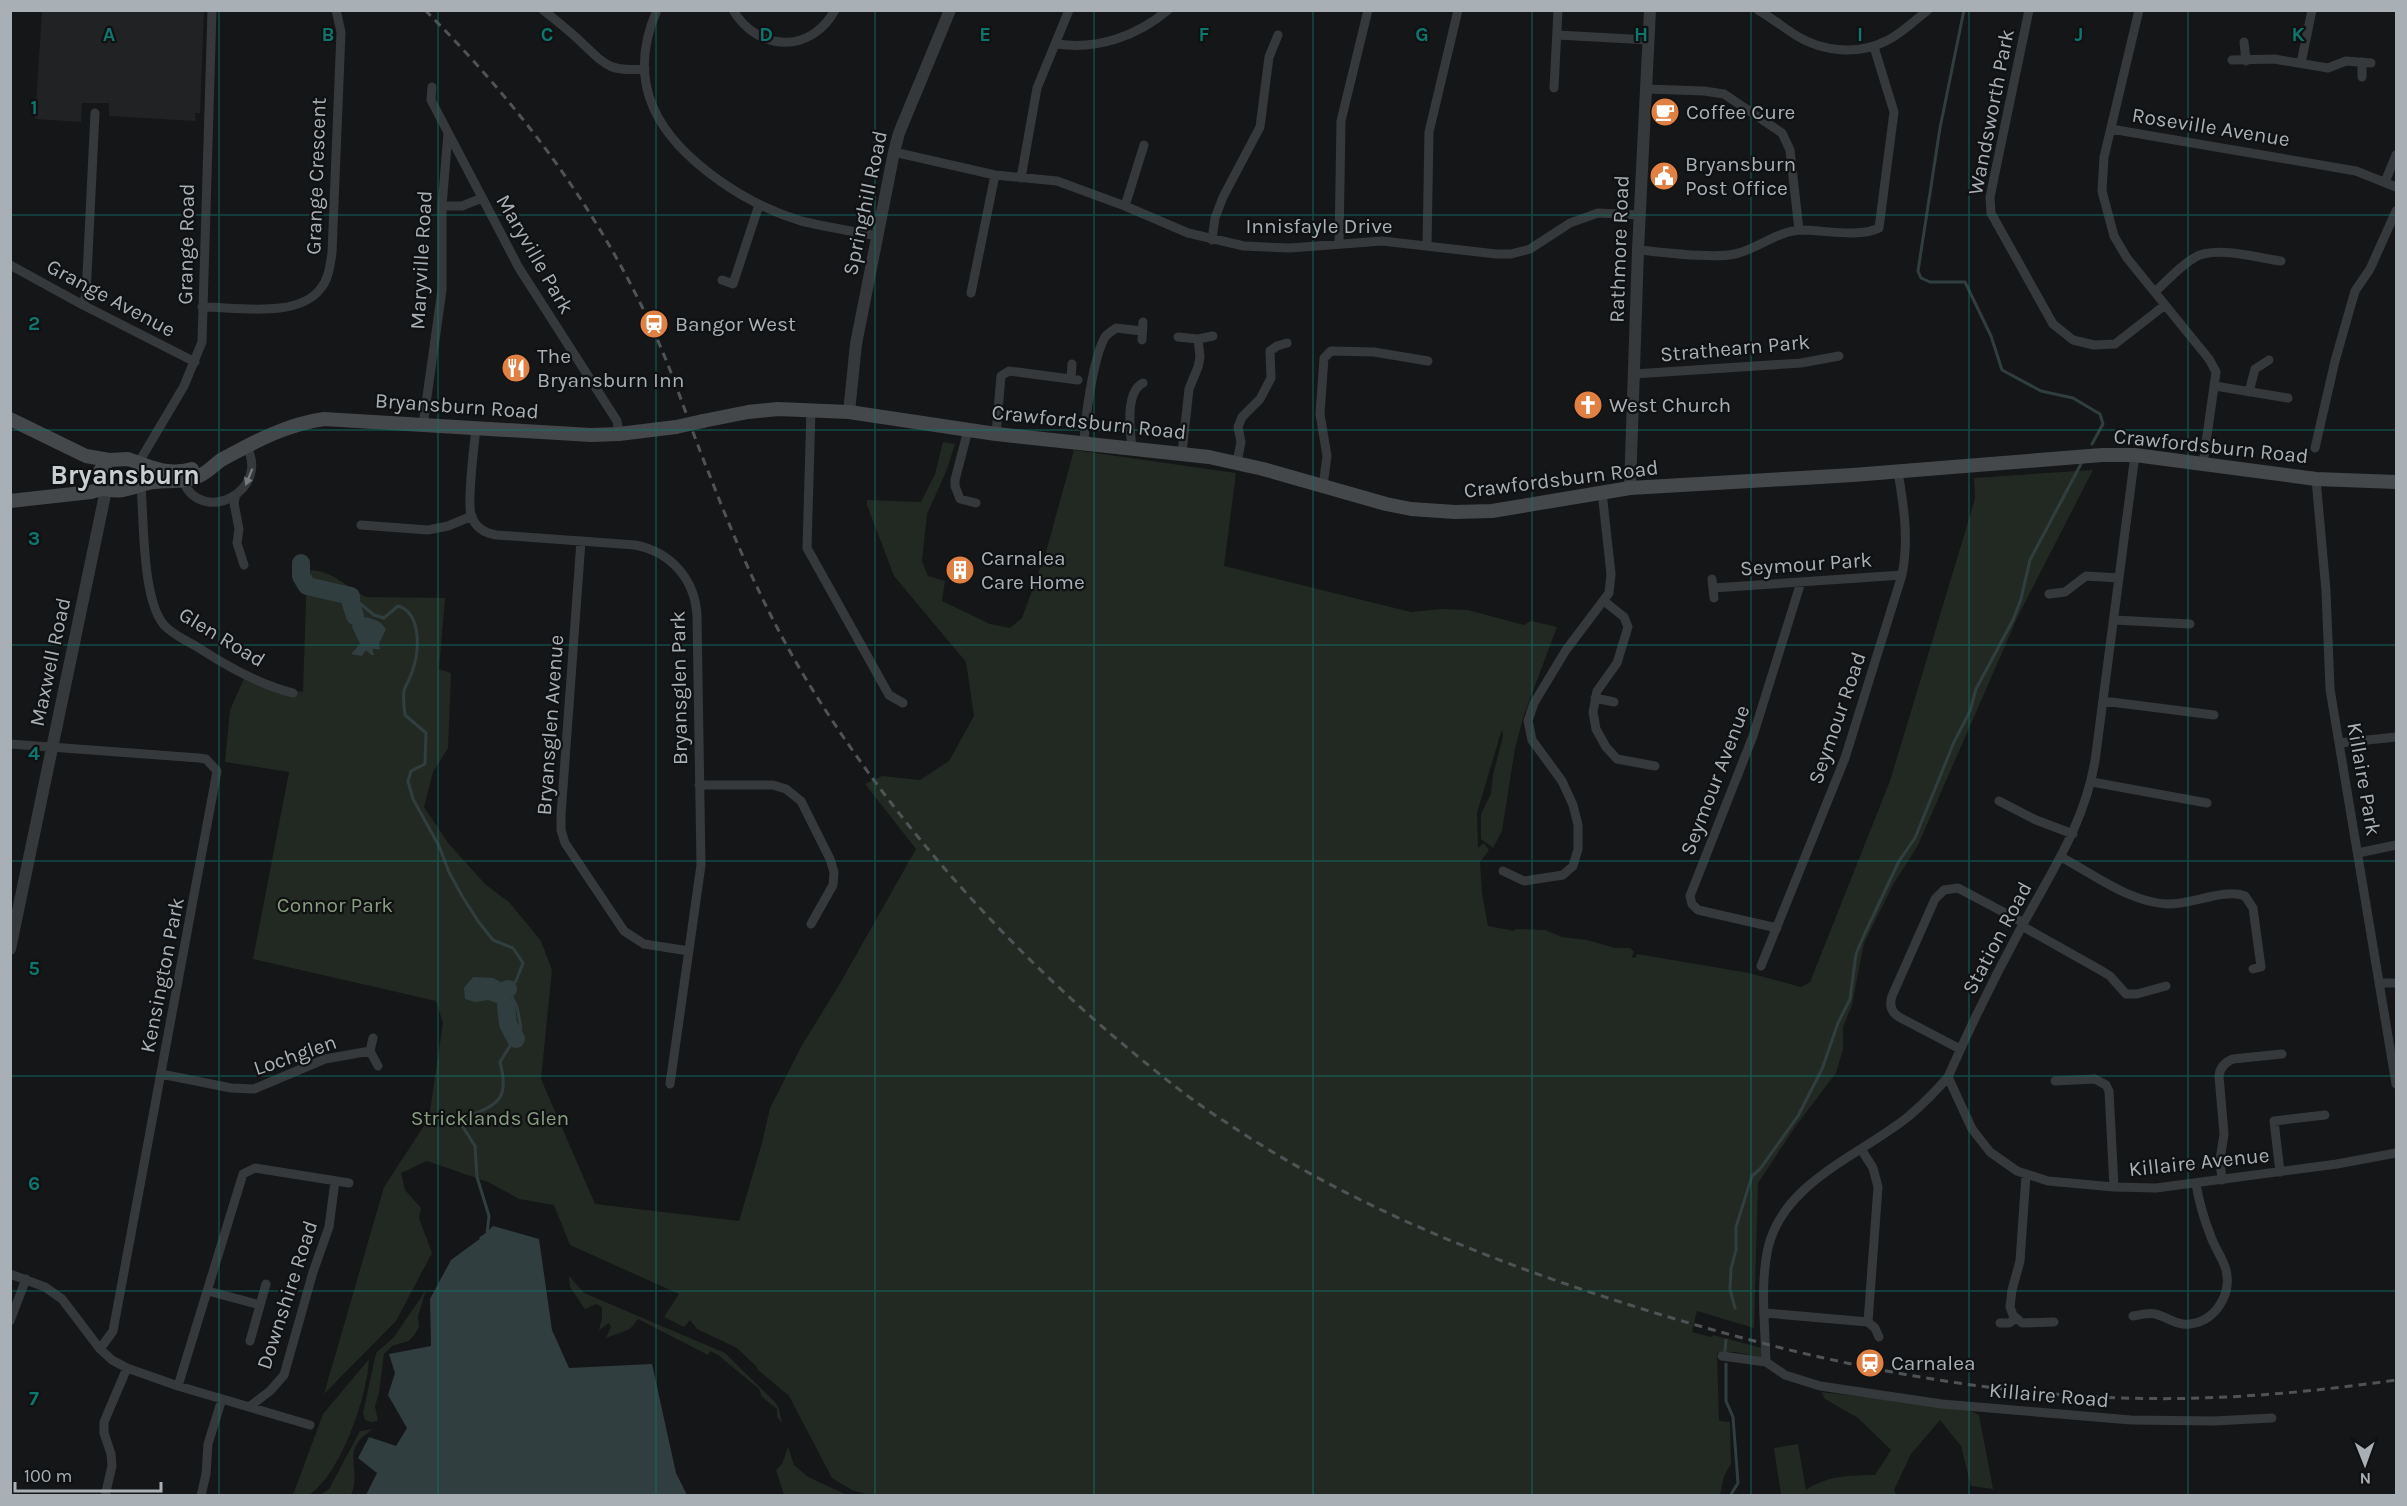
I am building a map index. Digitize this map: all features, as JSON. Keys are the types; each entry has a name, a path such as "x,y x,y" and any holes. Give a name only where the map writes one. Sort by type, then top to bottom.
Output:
{"main road":[{"name":"Crawfordsburn Road","path":"703,421 778,409 849,412 996,434 1182,453 1237,462 1386,504 1411,509 1455,512 1491,510 1630,488 1898,472 2102,455 2135,455 2316,479 2397,482"},
{"path":"10,420 86,456 102,481"},
{"name":"Bryansburn Road","path":"102,481 142,485 183,481 200,476 246,447 283,429 321,420 591,435 676,427 703,421"},
{"name":"Bryansburn Road","path":"86,456 109,460 128,459 160,471 180,472 216,464"},
{"path":"10,501 81,494 102,481 109,460"},
{"path":"140,463 144,472 142,485"}],"street":[{"name":"Grange Road","path":"140,463 184,386 202,342 212,10"},
{"name":"Grange Crescent","path":"202,307 286,308 306,301 321,289 329,271 332,253 340,32 336,10"},
{"path":"657,10 648,36 645,69 648,92 657,118 671,138 693,162 759,205 800,220 877,236"},
{"path":"733,10 746,28 756,35 779,42 794,43 802,41 819,30 835,10"},
{"name":"Springhill Road","path":"849,412 856,344 894,152 899,133 950,10"},
{"path":"1022,178 1037,88 1057,44 1069,10"},
{"path":"1057,44 1076,46 1099,44 1131,34 1150,25 1168,10"},
{"path":"1339,244 1341,121 1368,10"},
{"path":"1427,246 1429,132 1458,10"},
{"path":"1554,88 1558,10"},
{"name":"Rathmore Road","path":"1630,488 1639,215 1650,10"},
{"path":"1758,10 1799,38 1825,49 1852,50 1874,47 1889,40 1928,10"},
{"name":"Wandsworth Park","path":"2029,10 1990,197 1991,213 2053,324 2073,340 2094,345 2115,344 2165,305"},
{"path":"2139,10 2104,157 2102,191 2114,236 2127,258 2209,359 2216,372 2203,464"},
{"path":"2301,63 2312,10"},
{"path":"546,11 599,61 614,68 645,69"},
{"path":"1212,240 1215,218 1223,197 1260,127 1269,57 1278,35"},
{"path":"1557,35 1649,40"},
{"path":"2244,42 2246,61"},
{"path":"1638,250 1728,255 1783,233 1799,230 1865,232 1879,228 1894,112 1874,47"},
{"path":"2232,60 2274,59 2328,68 2346,61 2367,62 2362,77"},
{"name":"Maryville Park","path":"432,87 431,100 519,268 617,421 619,434"},
{"path":"1646,89 1724,94 1782,133 1791,150 1799,230"},
{"path":"83,305 86,295 95,113"},
{"name":"Roseville Avenue","path":"2111,129 2356,171 2397,187"},
{"name":"Maryville Road","path":"423,424 442,290 442,206 448,133"},
{"path":"1125,206 1144,146"},
{"name":"Innisfayle Drive","path":"894,152 995,175 1057,182 1125,206 1188,233 1212,240 1268,248 1382,241 1511,254 1530,249 1570,223 1598,213 1639,215"},
{"path":"2385,182 2397,155"},
{"path":"971,293 995,175"},
{"path":"442,206 462,206 482,198"},
{"path":"722,280 733,284 759,205"},
{"path":"2315,448 2335,361 2355,291 2370,269 2397,211"},
{"path":"2155,292 2194,258 2205,253 2221,252 2281,261"},
{"name":"Grange Avenue","path":"10,264 83,305 195,362"},
{"path":"1084,443 1085,418 1094,373 1105,337 1116,328 1142,331"},
{"path":"1178,337 1198,339 1213,336"},
{"path":"1182,453 1189,389 1200,357 1198,339"},
{"path":"1237,462 1240,442 1239,427 1242,417 1260,399 1271,378 1270,351 1263,342"},
{"path":"1270,351 1277,346 1287,344"},
{"path":"1323,486 1327,456 1320,414 1323,358 1327,353 1331,351 1374,352 1428,361"},
{"name":"Strathearn Park","path":"1634,374 1801,363 1839,356"},
{"path":"2249,392 2255,369 2269,360"},
{"path":"996,434 1001,376 1009,371 1074,380 1072,364"},
{"path":"1132,448 1130,427 1132,396 1136,387 1143,383"},
{"path":"2215,386 2288,398"},
{"path":"811,409 807,548 889,695 903,703"},
{"path":"361,525 428,530 448,526 472,516 470,507 476,428"},
{"path":"968,430 955,486 960,499 976,503"},
{"path":"216,502 236,494 244,487 252,473 252,461 246,447"},
{"name":"Station Road","path":"1766,1362 1765,1313 1768,1247 1781,1217 1811,1185 1908,1117 1933,1095 1948,1077 2023,925 2073,834 2085,805 2092,782 2135,455"},
{"name":"Seymour Road","path":"1761,966 1845,758 1902,575 1906,556 1906,528 1898,472"},
{"name":"Killaire Park","path":"2316,479 2326,591 2328,669 2358,853 2395,1053 2397,1084"},
{"name":"Maxwell Road","path":"11,947 52,747 102,481"},
{"path":"183,481 188,493 193,497 204,502 225,505 234,514"},
{"name":"Glen Road","path":"142,485 150,594 155,610 164,625 179,638 232,669 293,693"},
{"path":"1503,871 1524,881 1563,875 1573,866 1578,849 1575,814 1562,781 1532,740 1528,721 1534,704 1566,650 1581,627 1609,593 1611,574 1602,492"},
{"path":"236,494 234,514 239,529 237,543 244,565"},
{"name":"Bryansglen Park","path":"472,516 481,529 490,534 635,544 650,548 673,562 689,582 695,598 701,865 670,1084"},
{"name":"Bryansglen Avenue","path":"581,541 561,815 563,837 572,855 624,932 644,944 689,951"},
{"name":"Seymour Park","path":"1713,588 1902,575"},
{"path":"2049,594 2066,592 2086,576 2120,578"},
{"name":"Seymour Avenue","path":"1777,928 1698,910 1692,904 1690,896 1753,736 1801,582"},
{"path":"1604,601 1624,617 1628,627 1617,663 1600,685 1595,698 1595,724 1606,747 1620,760 1654,766"},
{"path":"2114,620 2190,624"},
{"path":"1595,698 1614,702"},
{"path":"2103,701 2214,715"},
{"path":"2339,744 2397,737"},
{"path":"10,744 52,747"},
{"name":"Kensington Park","path":"52,747 206,759 217,771 113,1331 100,1349"},
{"path":"2092,782 2207,803"},
{"path":"699,785 773,785 786,789 801,801 826,850 834,872 833,885 811,924"},
{"path":"1999,801 2036,820 2073,834"},
{"path":"2358,853 2397,845"},
{"path":"2061,857 2128,893 2154,902 2184,903 2232,894 2245,896 2253,908 2261,967 2253,969"},
{"path":"1960,1049 1899,1017 1893,1012 1890,1004 1900,976 1935,899 1944,890 1958,888 2023,925 2110,976 2126,994 2137,994 2166,986"},
{"path":"2381,983 2397,983"},
{"name":"Lochglen","path":"374,1038 370,1051 378,1066"},
{"name":"Lochglen","path":"161,1074 231,1088 254,1089 325,1059 370,1051"},
{"path":"2222,1180 2220,1160 2224,1134 2219,1076 2221,1068 2233,1059 2282,1054"},
{"name":"Killaire Avenue","path":"1948,1077 1972,1129 1998,1159 2026,1175 2066,1183 2156,1188 2397,1154"},
{"path":"2055,1081 2095,1078 2106,1085 2109,1091 2114,1187"},
{"path":"2280,1172 2274,1121 2325,1115"},
{"path":"1861,1149 1873,1168 1878,1187 1868,1322"},
{"path":"178,1386 240,1182 246,1171 255,1168 349,1183"},
{"path":"2026,1175 2020,1261 2010,1303 2011,1311 2022,1323 2054,1322"},
{"name":"Downshire Road","path":"249,1407 270,1392 284,1375 313,1272 329,1227 335,1181"},
{"path":"2133,1316 2149,1313 2162,1316 2178,1324 2191,1324 2211,1316 2224,1298 2227,1285 2226,1271 2200,1208 2196,1184"},
{"path":"10,1274 45,1287 62,1299 100,1349 112,1360 127,1368 178,1386 310,1425"},
{"path":"10,1321 26,1279"},
{"path":"250,1341 266,1284"},
{"path":"208,1291 260,1305"},
{"path":"1765,1313 1868,1322 1875,1328 1879,1337"},
{"path":"2000,1323 2009,1323 2015,1318"},
{"name":"Killaire Road","path":"1722,1356 1766,1362 1785,1375 1802,1382 1942,1404 2131,1420 2214,1421 2272,1418"},
{"path":"105,1496 112,1466 104,1433 104,1422 127,1368"},
{"path":"201,1496 206,1480 208,1444 222,1399"}],"shaded area":[{"path":"42,11 204,11 200,113 195,113 196,121 109,116 109,103 82,103 81,122 35,119"},
{"path":"355,616 376,620 386,629 379,644 380,649 372,649 374,655 366,650 362,656 351,654 360,644 352,627"},
{"path":"473,977 493,978 501,982 506,1006 488,1000 475,1002 465,999 464,988"},
{"path":"493,1226 539,1239 552,1330 569,1368 652,1364 676,1473 687,1495 366,1495 377,1473 358,1458 369,1437 396,1446 407,1428 388,1395 395,1373 389,1354 431,1346 430,1299 451,1260"}],"green space":[{"path":"943,442 955,444 946,472 927,514 922,561 928,576 945,581 942,601 990,624 1010,628 1022,618 1046,552 1074,450 1236,473 1224,566 1411,612 1442,609 1468,610 1524,625 1531,621 1557,627 1524,715 1515,748 1502,831 1493,848 1481,839 1481,814 1491,794 1493,775 1503,736 1502,729 1477,813 1478,848 1484,843 1489,850 1480,862 1482,893 1488,926 1515,931 1515,929 1545,930 1562,937 1587,940 1615,948 1630,948 1634,952 1632,957 1635,958 1637,954 1749,973 1801,987 1810,982 1890,781 1975,499 1974,478 2093,470 2018,616 1918,845 1894,883 1864,943 1852,1005 1843,1027 1843,1049 1836,1073 1795,1127 1758,1183 1754,1328 1697,1311 1692,1332 1762,1348 1761,1357 1735,1352 1717,1353 1719,1421 1730,1422 1731,1464 1724,1476 1720,1495 872,1496 852,1490 832,1478 789,1396 758,1370 737,1348 697,1329 690,1320 684,1327 664,1317 679,1294 570,1245 554,1205 519,1199 488,1182 427,1161 401,1173 405,1190 421,1208 419,1218 432,1253 396,1321 324,1394 384,1187 429,1118 443,1023 436,1001 253,959 289,772 225,762 230,710 246,674 303,692 307,571 330,575 366,597 445,598 439,669 451,673 448,748 433,772 424,807 449,844 486,885 509,902 541,941 552,970 541,1079 595,1204 739,1221 770,1108 802,1045 838,987 916,849 865,784 882,776 920,780 949,761 974,716 966,662 894,576 867,505 867,500 921,502 935,474"},
{"path":"569,1276 584,1293 725,1353 775,1402 779,1408 782,1423 777,1417 777,1409 762,1397 759,1389 710,1351 708,1355 638,1319 630,1329 606,1338 611,1327 609,1323 599,1330 602,1307 596,1304 585,1309 570,1287"},
{"path":"426,1290 418,1316 419,1327 415,1334 409,1341 392,1346 384,1354 375,1406 378,1421 365,1420 363,1413 376,1353 394,1337"},
{"path":"369,1359 358,1413 342,1453 321,1485 309,1495 293,1495 323,1414"},
{"path":"1821,1392 1964,1408 1979,1415 1993,1489 1971,1486 1961,1446 1940,1420 1911,1454 1894,1490 1896,1495 1781,1495 1774,1448 1798,1444 1806,1490 1830,1479 1875,1475 1891,1450 1858,1418 1825,1399"},
{"path":"373,1429 356,1445 353,1459 355,1475 351,1495 320,1495 329,1489 360,1431"},
{"path":"788,1447 794,1465 808,1477 847,1495 784,1495 776,1470 782,1464"}],"waterway":[{"path":"1964,10 1940,128 1918,271 1921,278 1930,282 1965,282 1991,336 2002,370 2041,391 2073,398 2100,414 2103,424 2092,444"},
{"path":"1735,1308 1730,1289 1731,1269 1736,1250 1736,1227 1752,1176 1760,1169 1798,1116 1822,1069 1838,1023 1850,999 1856,954 1899,861 1915,838 1954,742 1970,711 1976,689 2013,620 2021,599 2030,560 2082,462"},
{"path":"301,563 301,576 307,586 351,596 355,616"},
{"path":"351,596 374,615 384,618 398,606 406,610 415,624 417,653 404,691 405,715 426,733 425,764 411,771 408,781 413,799 439,846 449,872 478,921 493,940 513,948 523,963 516,981 508,989 517,1007 521,1028 500,1062 503,1091 495,1103 469,1116 463,1127 475,1146 477,1177 489,1216 487,1234 481,1238"},
{"path":"503,991 508,989"},
{"path":"506,1006 508,1024 516,1039"},
{"path":"1725,1351 1726,1340"},
{"path":"1726,1364 1726,1401 1733,1417 1738,1483 1730,1496"}],"railway":[{"path":"425,10 460,46 524,121 554,160 607,242 631,285 661,348 721,505 759,591 787,646 850,747 917,836 991,920 1070,998 1112,1035 1168,1081 1212,1113 1317,1177 1411,1224 1509,1263 1608,1298 1671,1318 1797,1352 1926,1378 2056,1394 2122,1398 2259,1395 2396,1380"}],"place":[{"name":"Coffee Cure","path":"1665,112"},
{"name":"Bryansburn Post Office","path":"1664,176"},
{"name":"Bangor West","path":"654,324"},
{"name":"The Bryansburn Inn","path":"516,368"},
{"name":"West Church","path":"1588,405"},
{"name":"Carnalea Care Home","path":"960,570"},
{"name":"Carnalea","path":"1870,1363"}],"district":[{"name":"Bryansburn","path":"125,475"}],"park label":[{"name":"Connor Park","path":"335,905"},
{"name":"Stricklands Glen","path":"490,1118"}]}
